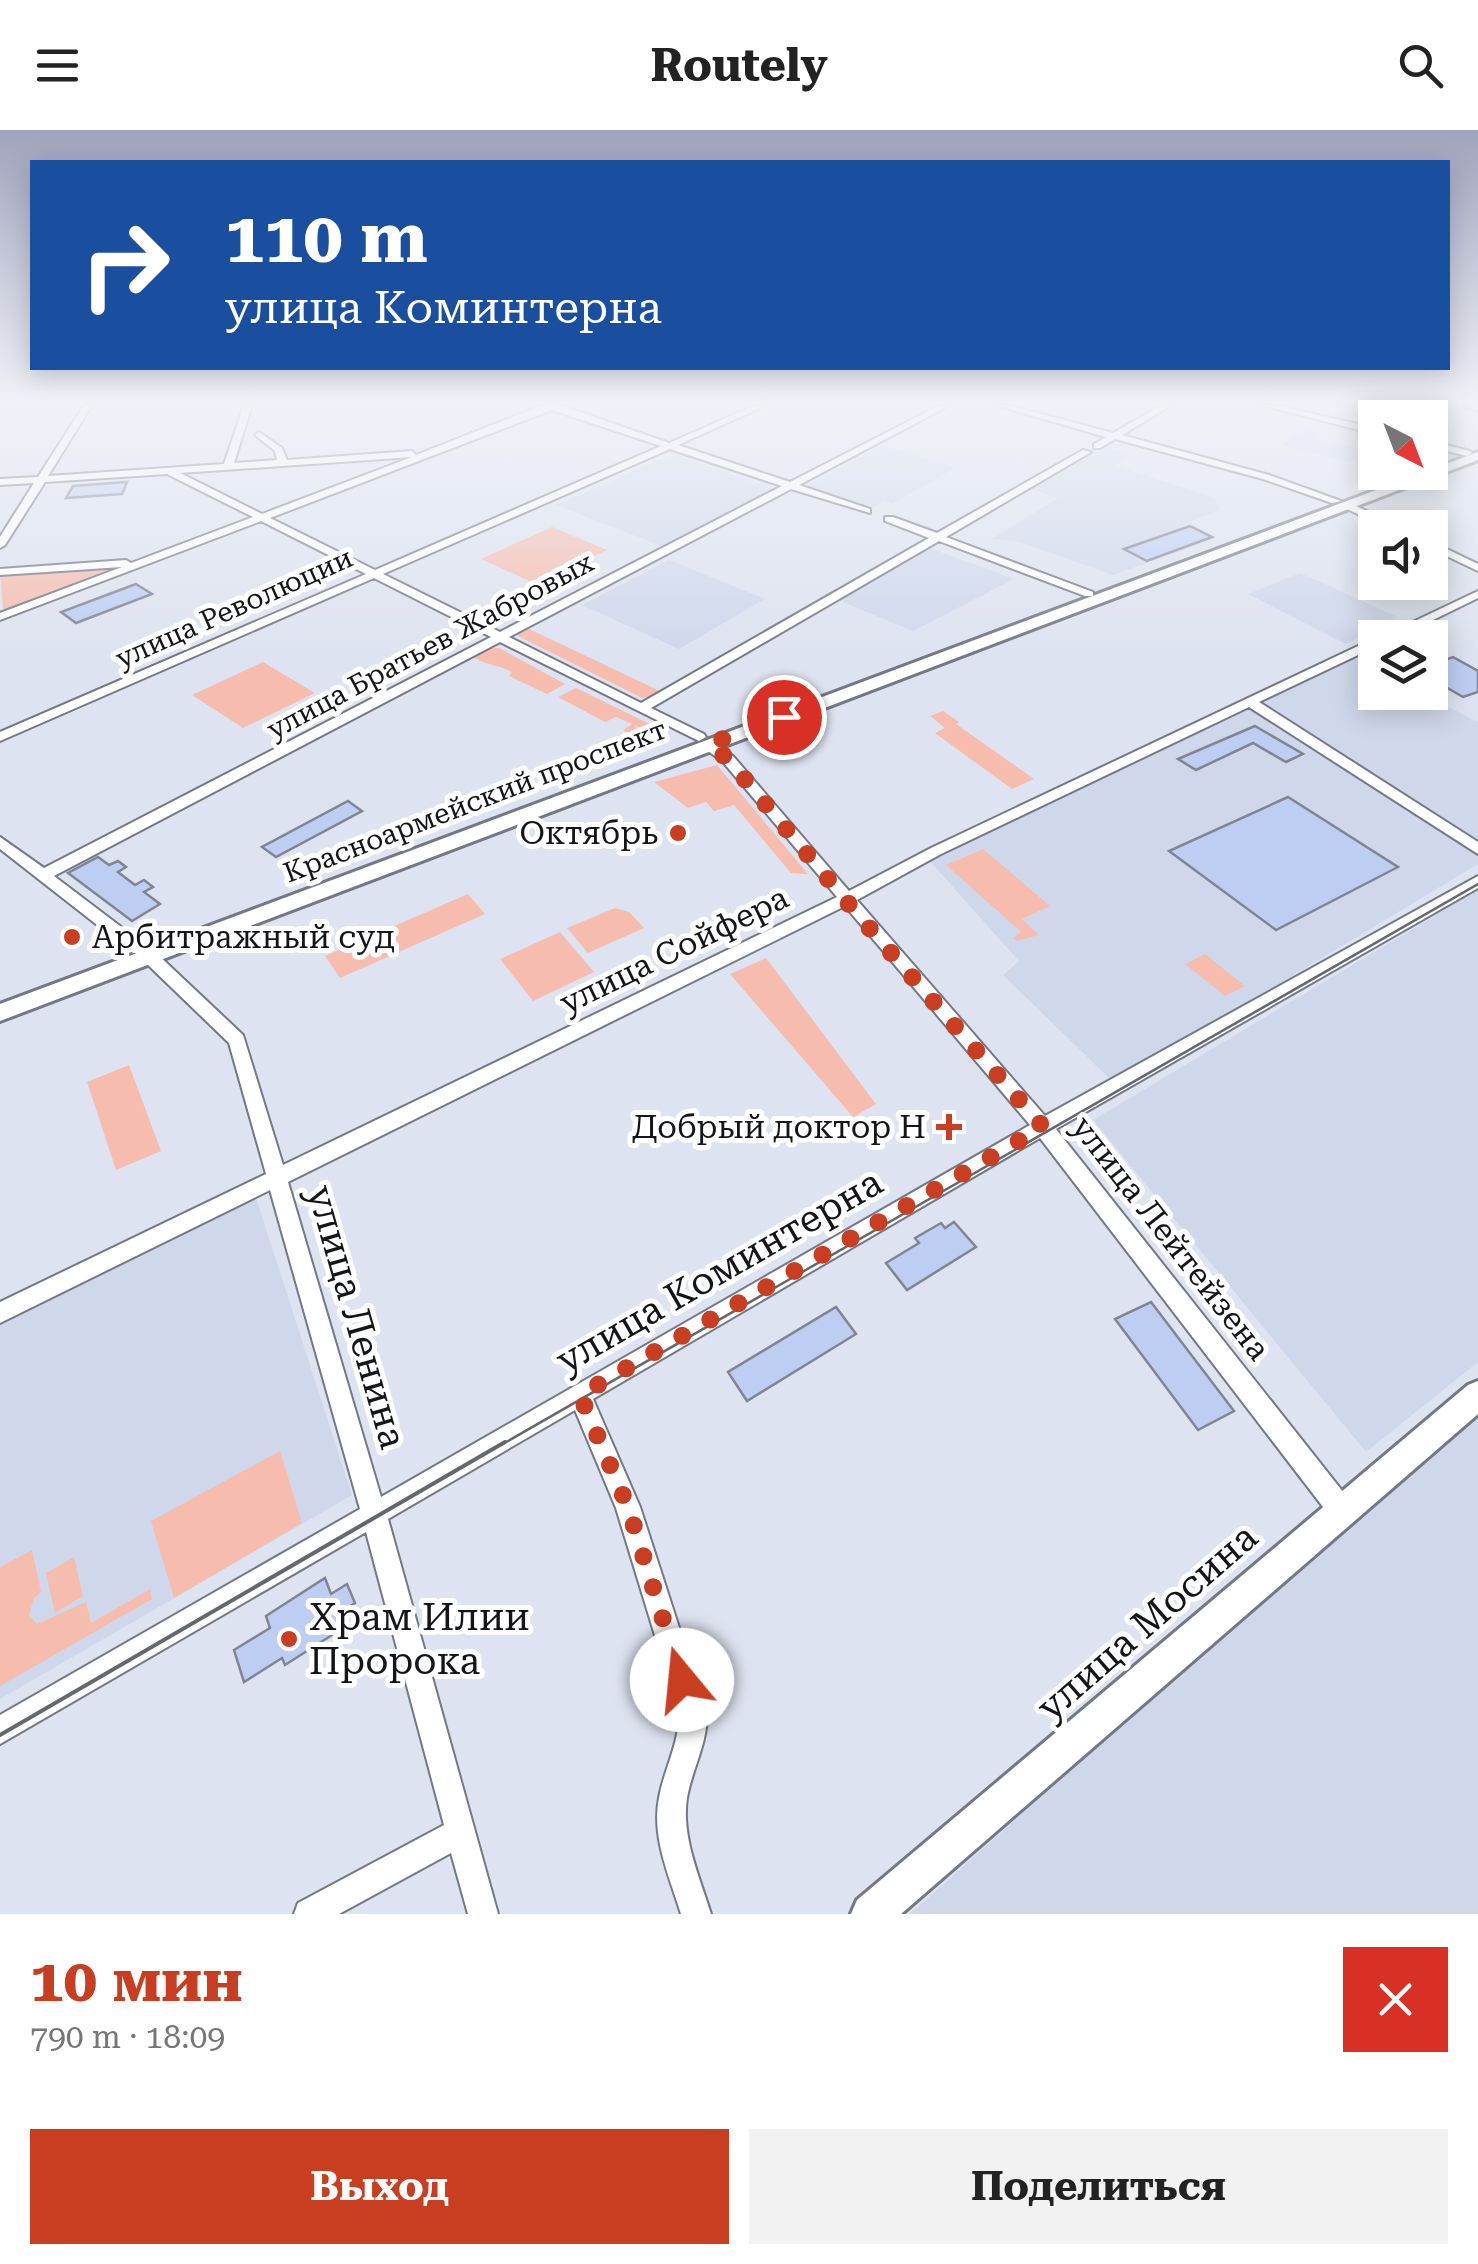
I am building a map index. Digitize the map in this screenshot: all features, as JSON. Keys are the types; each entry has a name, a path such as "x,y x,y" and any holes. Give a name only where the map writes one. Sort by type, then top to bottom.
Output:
{"main road":[{"name":"Красноармейский проспект","path":"704,741 1381,488"},
{"name":"Красноармейский проспект","path":"0,1013 145,953 1372,490"},
{"name":"Красноармейский проспект","path":"0,1000 145,953"},
{"name":"улица Мосина","path":"871,1914 1478,1396"}],"street":[{"path":"0,545 34,488"},
{"name":"улица Лейтейзена","path":"203,488 641,708 704,741 728,759 1043,1127 1342,1511"},
{"path":"0,617 338,488"},
{"name":"улица Революции","path":"0,737 572,488"},
{"name":"улица Братьев Жабровых","path":"43,875 787,488"},
{"path":"793,488 866,511"},
{"path":"641,708 1023,488"},
{"path":"1297,488 1358,510"},
{"path":"889,520 1089,594"},
{"path":"1448,553 1478,568"},
{"path":"0,572 141,563"},
{"path":"1423,620 1478,594"},
{"name":"улица Сойфера","path":"0,1313 848,898 936,850 1358,650"},
{"path":"1249,700 1478,849"},
{"name":"улица Ленина","path":"0,842 145,953 236,1040 278,1176 483,1914"},
{"name":"улица Коминтерна","path":"0,1730 1043,1127 1478,881"},
{"path":"580,1395 628,1507 693,1714 694,1738 672,1802 674,1830 696,1914"},
{"path":"309,1914 460,1832"}],"shaded area":[{"path":"594,488 777,490 664,547 556,505"},
{"path":"813,488 920,488 892,504 884,501 871,509"},
{"path":"1185,488 1215,498 1219,510 1188,522 1215,538 1113,575 1017,541 992,539 1058,498 1031,489"},
{"path":"552,527 607,550 536,584 481,559"},
{"path":"930,548 1014,579 913,631 838,600"},
{"path":"669,560 765,599 679,649 582,605"},
{"path":"113,566 117,569 6,611 3,608 0,574"},
{"path":"1300,573 1398,617 1358,620 1358,638 1346,644 1248,594"},
{"path":"525,627 664,693 642,698 518,636 516,633"},
{"path":"499,648 565,684 547,694 509,676 512,672 473,657"},
{"path":"1355,658 1358,710 1448,710 1448,707 1478,722 1478,845 1255,702"},
{"path":"263,662 315,693 243,728 192,695"},
{"path":"576,688 656,727 645,730 634,725 638,729 629,734 623,730 632,724 616,717 605,722 558,697"},
{"path":"1251,704 1478,854 1478,864 1114,1083 1003,975 1019,961 928,859"},
{"path":"943,711 1034,779 1012,789 935,733 945,728 930,716"},
{"path":"717,765 808,874 791,873 734,805 714,811 706,802 688,808 654,782"},
{"path":"983,849 1050,906 1022,919 1039,935 1017,941 1013,938 1021,932 946,865"},
{"path":"1478,890 1478,1362 1366,1452 1093,1120"},
{"path":"468,894 485,914 340,978 325,956"},
{"path":"615,908 629,912 644,928 588,953 567,928"},
{"path":"560,932 594,972 533,1001 500,959"},
{"path":"1205,954 1245,986 1225,996 1185,964"},
{"path":"766,958 876,1104 853,1117 730,974"},
{"path":"129,1065 161,1151 116,1170 87,1082"},
{"path":"256,1198 352,1495 0,1699 0,1319"},
{"path":"1478,1413 1478,1914 910,1914 1377,1496"},
{"path":"280,1451 302,1523 174,1598 151,1521"},
{"path":"32,1550 41,1592 34,1598 29,1615 37,1624 86,1602 91,1623 150,1589 152,1599 0,1686 0,1567"},
{"path":"74,1557 83,1596 55,1613 46,1573"}],"building":[{"path":"72,488 124,488 122,494 66,498"},
{"path":"1190,526 1212,537 1147,561 1124,549"},
{"path":"136,584 152,594 76,623 61,612"},
{"path":"1453,657 1478,671 1478,692 1463,697 1448,688 1448,659"},
{"path":"1255,726 1303,754 1286,762 1253,743 1196,770 1178,759"},
{"path":"1288,797 1398,867 1276,930 1169,851"},
{"path":"348,801 362,811 276,857 262,847"},
{"path":"98,857 109,865 118,861 126,867 118,872 135,885 144,880 153,887 144,892 160,904 132,921 68,873"},
{"path":"954,1222 976,1247 907,1290 886,1263 919,1243 915,1238 941,1223 945,1228"},
{"path":"1151,1302 1234,1411 1198,1430 1115,1319"},
{"path":"836,1307 856,1334 747,1401 728,1372"},
{"name":"Храм Илии Пророка","path":"325,1578 331,1594 347,1584 355,1603 338,1614 343,1628 285,1665 282,1658 244,1682 234,1650 270,1628 266,1616"}],"tram line":[{"path":"501,1445 1478,884"},
{"path":"0,1735 505,1442"}],"place":[{"name":"Октябрь","path":"678,833"},
{"name":"Арбитражный суд","path":"72,937"},
{"name":"Добрый доктор Н","path":"949,1127"},
{"name":"Храм Илии Пророка","path":"289,1639"}],"route":[{"path":"682,1680 628,1507 580,1395 1043,1127 728,759 709,744 784,717"}]}
